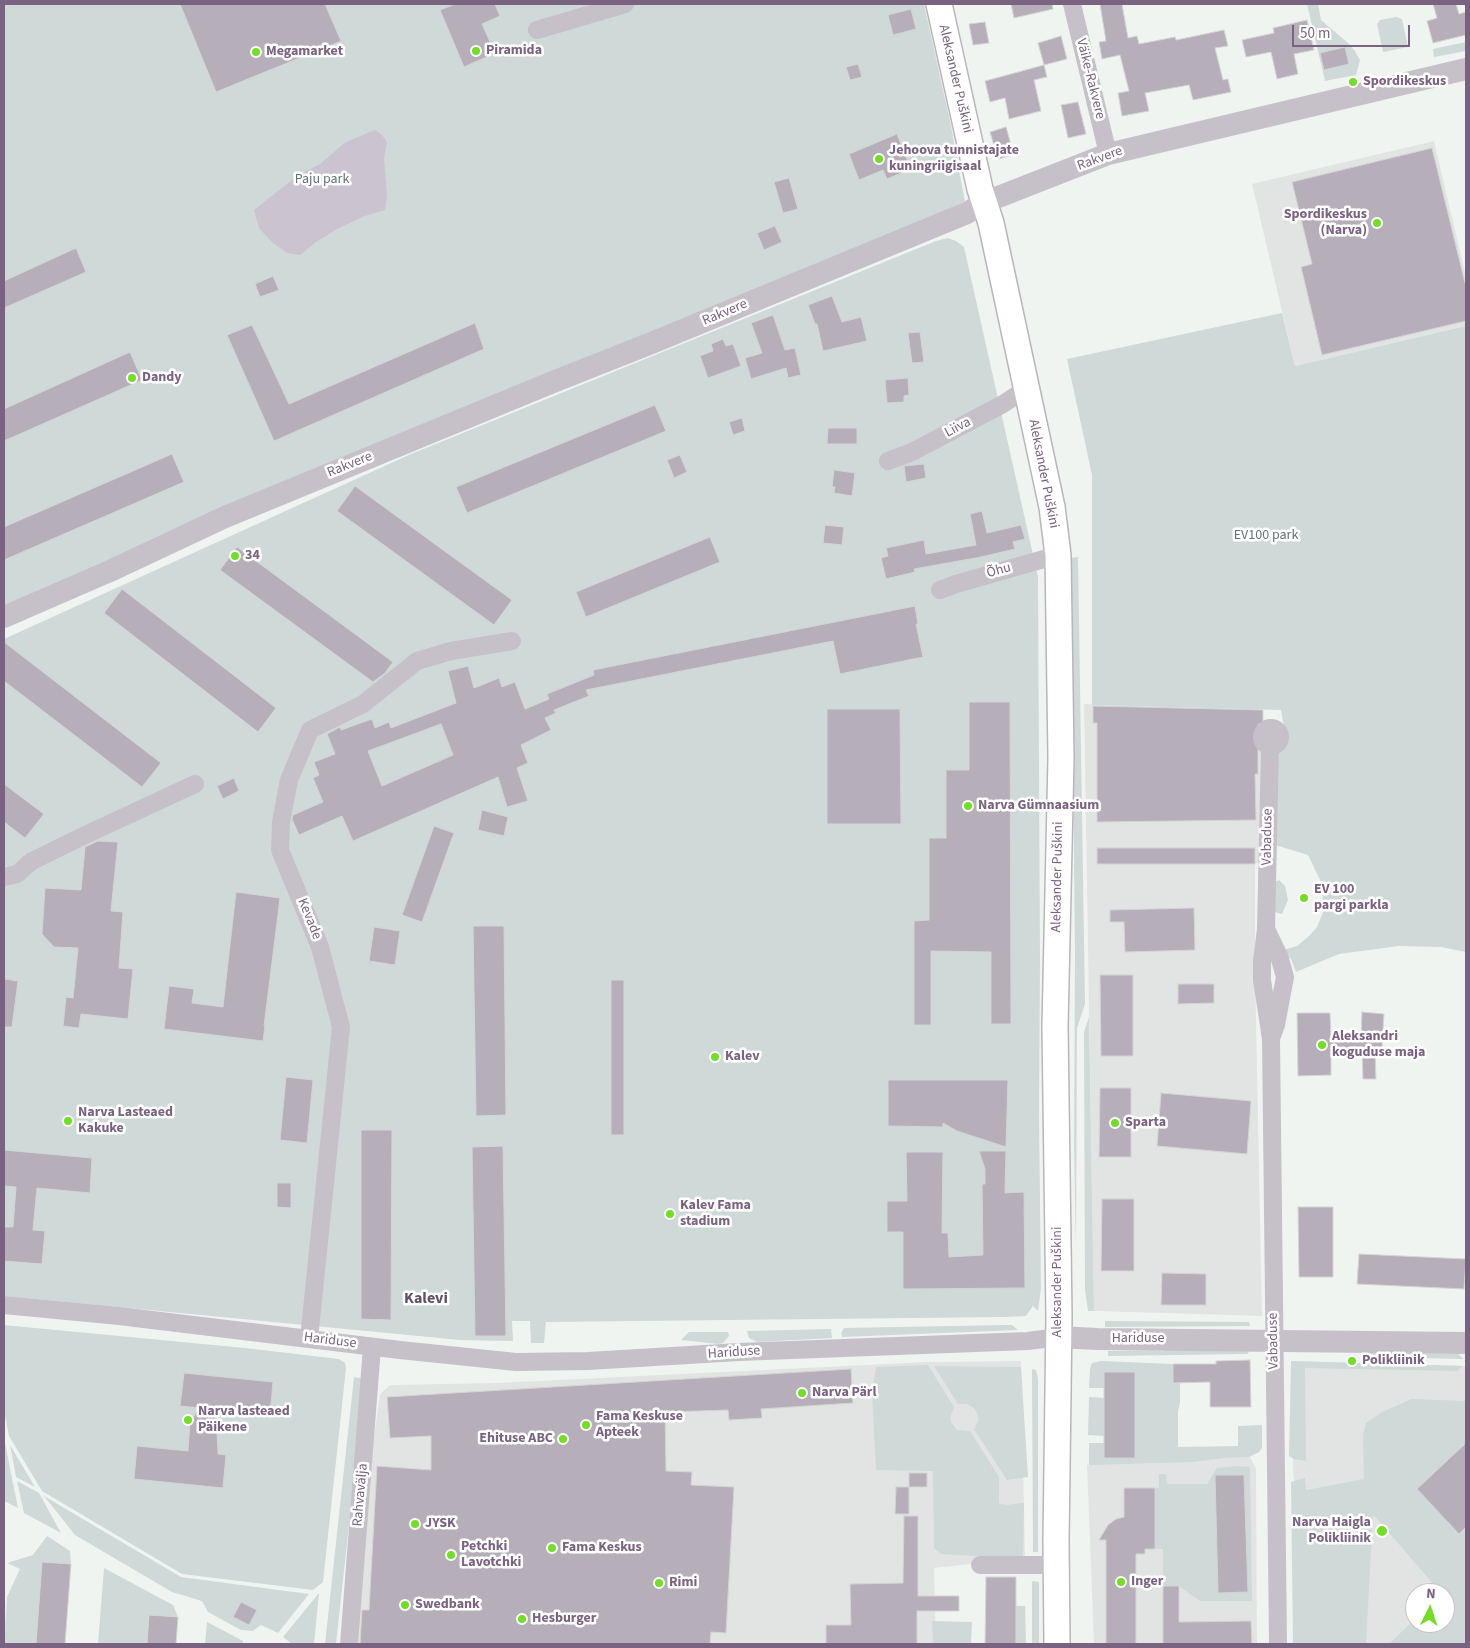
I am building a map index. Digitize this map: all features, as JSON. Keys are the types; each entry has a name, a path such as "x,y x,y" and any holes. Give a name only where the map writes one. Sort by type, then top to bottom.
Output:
{"main road":[{"name":"Aleksander Puškini","path":"939,4 984,203 991,223 1052,507 1058,555 1061,758 1055,1026 1058,1337 1057,1644"}],"street":[{"path":"536,30 625,4"},
{"name":"Väike-Rakvere","path":"1072,4 1108,154"},
{"name":"Rakvere","path":"4,617 110,571 225,516 654,342 967,212 984,203 1108,154 1466,69"},
{"name":"Liiva","path":"888,461 920,448 1003,404 1026,389"},
{"name":"Õhu","path":"940,590 1058,555"},
{"name":"Kevade","path":"309,1339 341,1027 320,947 280,850 281,822 289,780 310,730 363,704 417,661 451,651 512,641"},
{"name":"Vabaduse","path":"1270,746 1266,929 1262,960 1262,980 1271,1039 1278,1644"},
{"path":"4,878 17,874 32,861 195,784"},
{"name":"Hariduse","path":"4,1305 119,1316 372,1347 516,1362 588,1361 1058,1337 1466,1343"},
{"name":"Rahvavälja","path":"349,1644 372,1347"},
{"path":"980,1565 1057,1565"}],"shaded area":[{"path":"375,130 387,142 384,158 387,196 385,210 365,216 337,229 300,255 287,253 272,242 259,228 254,210 297,176 320,164 346,142"},
{"name":"Spordikeskus (Narva)","path":"1434,141 1466,277 1466,326 1295,366 1252,184"},
{"path":"1084,704 1263,710 1263,863 1256,863 1255,865 1255,968 1262,1316 1094,1311"},
{"path":"1021,1361 1025,1558 934,1568 936,1644 345,1644 380,1394 390,1385 496,1383 927,1362"},
{"name":"Narva Haigla Polikliinik","path":"1291,1361 1466,1366 1466,1644 1307,1644 1293,1469"},
{"path":"1248,1453 1256,1469 1257,1644 1094,1644 1087,1465 1170,1454"}],"green space":[{"name":"Paju park","path":"4,4 924,4 951,126 967,213 4,611"},
{"path":"1307,4 1318,4 1321,20 1355,51 1360,60 1356,75 1325,81"},
{"path":"1396,17 1402,19 1408,47 1383,52 1377,24 1380,20"},
{"path":"1466,42 1466,51 1434,57 1433,49"},
{"path":"948,238 964,247 1038,577 1041,1288 1038,1311 1033,1306 1026,1316 1004,1317 546,1322 544,1343 531,1343 530,1321 512,1321 513,1341 460,1340 4,1296 4,639 411,454 936,241"},
{"name":"EV100 park","path":"1282,313 1295,366 1466,326 1466,952 1441,947 1399,946 1339,954 1296,972 1291,959 1280,951 1297,946 1309,936 1317,927 1324,910 1321,882 1308,855 1275,845 1276,757 1286,738 1281,710 1092,705 1092,475 1067,359"},
{"path":"1078,557 1085,1004 1077,1028 1076,1251 1071,558"},
{"path":"1279,880 1285,886 1288,900 1282,914 1275,912 1275,882"},
{"path":"1089,1017 1094,1311 1088,1311 1085,1290 1084,1032"},
{"path":"1105,1321 1249,1322 1250,1326 1105,1327"},
{"name":"Narva lasteaed Päikene","path":"4,1325 245,1348 339,1359 345,1363 323,1582 313,1590 182,1574 42,1491 9,1436 4,1411"},
{"path":"1012,1325 1018,1330 842,1337 841,1333 844,1328"},
{"path":"831,1329 832,1338 757,1342 749,1338 747,1331"},
{"path":"689,1332 728,1332 729,1336 723,1343 718,1344 681,1340"},
{"path":"1249,1350 1248,1354 1108,1356 1108,1351"},
{"path":"1368,1352 1458,1354 1464,1359 1368,1357"},
{"path":"1101,1361 1173,1364 1173,1383 1180,1383 1178,1447 1238,1446 1238,1426 1262,1425 1262,1448 1259,1452 1249,1457 1193,1462 1089,1465 1089,1443 1104,1443 1104,1388 1089,1388 1092,1363"},
{"path":"1291,1361 1463,1366 1457,1371 1305,1368 1306,1461 1289,1456"},
{"path":"928,1365 954,1407 951,1422 957,1430 970,1431 999,1477 999,1503 1005,1505 1024,1503 1023,1559 941,1554 934,1548 933,1471 876,1470 872,1394 876,1367"},
{"path":"934,1366 1021,1367 1028,1477 1007,1480 974,1429 979,1419 975,1409 967,1404 958,1404"},
{"path":"1032,1369 1036,1370 1038,1379 1038,1552 1033,1552"},
{"path":"354,1377 365,1379 336,1644 325,1644"},
{"path":"1089,1397 1104,1398 1104,1436 1088,1435"},
{"path":"1412,1399 1466,1401 1466,1443 1417,1489 1459,1534 1466,1527 1466,1644 1389,1644 1405,1629 1405,1633 1455,1633 1455,1583 1432,1583 1373,1514 1366,1644 1293,1644 1291,1482 1305,1478 1306,1490 1364,1479 1363,1435 1366,1423 1382,1412"},
{"path":"4,1438 18,1508 4,1501"},
{"path":"10,1445 35,1487 16,1477"},
{"path":"1250,1467 1252,1601 1200,1601 1179,1586 1163,1586 1163,1549 1155,1549 1155,1488 1159,1488 1159,1474 1166,1474 1167,1484 1207,1484 1217,1468"},
{"path":"17,1481 39,1493 61,1533 24,1513"},
{"path":"44,1496 181,1577 309,1594 278,1633 261,1625 253,1631 241,1630 208,1612 202,1601 172,1592 75,1535"},
{"path":"47,1536 70,1551 71,1564 42,1562 36,1644 4,1644 7,1597 20,1569 7,1563 33,1555"},
{"path":"104,1568 173,1605 178,1617 149,1615 147,1644 98,1644"},
{"path":"1032,1581 1039,1582 1039,1644 1032,1644"},
{"path":"319,1593 314,1644 292,1644 283,1637"},
{"path":"1016,1606 1025,1606 1026,1644 1016,1644"},
{"path":"932,1621 972,1622 971,1644 933,1644"},
{"path":"207,1622 243,1641 243,1644 205,1644"}],"building":[{"name":"Megamarket","path":"180,4 325,4 341,41 216,92"},
{"path":"455,4 495,4 500,16 482,24 495,53 464,67 440,10"},
{"path":"1011,4 1052,4 1053,9 1014,18"},
{"path":"1100,4 1122,4 1128,38 1137,36 1139,44 1175,37 1176,40 1224,30 1228,46 1215,48 1223,80 1228,79 1231,92 1193,100 1189,85 1145,93 1149,111 1122,116 1118,93 1129,91 1120,55 1102,59 1099,42 1106,41"},
{"path":"1433,4 1456,4 1459,14 1466,12 1466,35 1433,43 1427,21 1437,18"},
{"path":"911,9 916,29 893,35 888,15"},
{"path":"1307,20 1314,50 1294,54 1298,74 1277,79 1271,52 1246,57 1242,40 1274,33 1273,28"},
{"path":"985,22 989,43 973,45 969,24"},
{"path":"1061,36 1067,59 1044,65 1038,43"},
{"path":"1345,47 1349,64 1324,70 1320,53"},
{"path":"858,64 862,77 850,80 846,67"},
{"path":"1044,65 1047,77 1034,80 1041,111 1009,119 1005,98 990,102 985,81"},
{"path":"1078,102 1086,134 1068,138 1061,105"},
{"path":"1006,127 1014,155 998,159 990,132"},
{"name":"Jehoova tunnistajate kuningriigisaal","path":"897,134 911,169 887,179 883,170 859,180 849,154"},
{"name":"Spordikeskus (Narva)","path":"1432,148 1466,287 1466,321 1322,355 1301,267 1312,264 1292,182"},
{"path":"789,178 798,209 783,213 774,182"},
{"path":"775,226 782,242 764,250 757,233"},
{"path":"76,248 86,272 4,308 4,281"},
{"path":"273,276 279,290 260,297 255,284"},
{"path":"832,296 842,322 861,317 867,341 823,351 817,324 815,324 808,305"},
{"path":"773,315 785,350 795,348 801,375 788,378 786,368 751,379 745,358 762,353 751,323"},
{"path":"475,323 484,349 274,441 227,335 252,325 289,404"},
{"path":"920,332 924,362 912,363 908,333"},
{"path":"723,339 726,346 733,344 741,366 708,378 700,356 713,351 711,344"},
{"path":"130,352 142,380 4,441 4,409"},
{"path":"908,378 909,395 904,396 904,402 887,403 885,380"},
{"path":"655,405 666,431 467,513 456,487"},
{"path":"742,418 745,431 733,435 729,422"},
{"path":"828,428 857,428 857,444 827,444"},
{"path":"172,454 184,482 4,560 4,527"},
{"path":"680,455 687,472 674,478 667,460"},
{"path":"924,464 926,478 906,482 904,466"},
{"path":"834,470 855,473 852,496 834,493 835,487 832,487"},
{"path":"355,486 512,600 494,625 337,511"},
{"path":"982,511 987,533 1021,525 1025,539 1013,542 1015,549 914,569 915,572 886,579 881,558 888,556 886,548 924,540 926,554 976,545 970,514"},
{"path":"825,525 844,527 842,545 823,543"},
{"path":"710,537 720,562 586,617 576,592"},
{"path":"237,547 393,662 385,673 373,682 220,570"},
{"path":"122,589 276,708 258,732 104,613"},
{"path":"915,606 918,624 916,624 923,657 840,674 833,641 586,690 589,696 554,710 556,713 545,718 551,730 521,745 528,763 517,768 528,801 507,807 498,777 353,841 342,816 299,835 292,819 293,815 323,802 313,778 319,775 314,762 335,754 327,734 340,727 341,730 372,719 375,728 389,722 391,728 456,703 448,671 468,666 474,688 499,678 502,687 515,682 525,709 549,699 547,694 594,675 593,670","holes":["441,724 453,755 382,786 368,751"]},
{"path":"4,642 161,763 142,787 4,681"},
{"path":"969,702 1010,702 1011,1024 991,1024 991,952 931,951 931,1025 914,1025 914,921 929,920 929,838 946,838 946,770 969,770"},
{"path":"1093,706 1263,710 1263,724 1258,724 1258,774 1255,774 1256,820 1097,822 1097,723 1093,723"},
{"path":"827,709 900,709 901,824 827,824"},
{"path":"234,778 239,791 223,799 217,786"},
{"path":"4,784 44,814 25,838 4,822"},
{"path":"482,810 508,817 504,836 478,830"},
{"path":"434,826 454,833 422,922 402,915"},
{"path":"98,841 118,842 111,911 123,912 119,968 133,969 128,1019 81,1014 79,1028 63,1026 66,997 73,998 78,948 54,947 42,934 45,888 81,890 85,847"},
{"path":"1097,848 1255,848 1255,864 1097,864"},
{"path":"236,892 280,898 263,1041 164,1029 169,986 194,989 192,1003 223,1007"},
{"path":"1194,908 1195,950 1125,952 1124,922 1110,922 1110,910"},
{"path":"473,926 504,926 506,1115 476,1116"},
{"path":"374,927 400,931 395,965 369,961"},
{"path":"1100,975 1133,975 1133,1056 1101,1056"},
{"path":"4,979 18,981 12,1027 4,1027"},
{"path":"611,980 624,980 624,1135 611,1135"},
{"path":"1178,984 1214,984 1214,1003 1178,1004"},
{"name":"Aleksandri koguduse maja","path":"1362,1012 1384,1014 1382,1047 1375,1047 1376,1079 1363,1079 1362,1051 1331,1052 1331,1075 1298,1076 1297,1013 1330,1013 1331,1038 1361,1038"},
{"path":"286,1077 313,1080 307,1143 280,1140"},
{"path":"888,1080 1008,1080 1006,1147 957,1131 943,1123 943,1127 888,1126"},
{"name":"Sparta","path":"1100,1088 1131,1088 1131,1157 1099,1157"},
{"path":"1161,1093 1251,1101 1247,1154 1157,1146"},
{"path":"361,1130 392,1130 391,1320 361,1319"},
{"path":"503,1146 506,1336 475,1336 472,1147"},
{"path":"4,1150 92,1158 90,1193 37,1188 33,1230 45,1231 42,1264 4,1261 4,1227 13,1227 16,1187 4,1186"},
{"path":"979,1151 1006,1151 1005,1193 1024,1192 1025,1288 903,1289 903,1232 887,1232 887,1201 907,1201 906,1152 943,1152 942,1233 948,1233 949,1257 983,1255 982,1184 985,1184 985,1169"},
{"path":"277,1183 291,1183 291,1208 277,1207"},
{"path":"1102,1199 1134,1199 1134,1271 1101,1271"},
{"path":"1298,1207 1333,1207 1333,1277 1299,1277"},
{"path":"1359,1254 1466,1259 1464,1289 1357,1284"},
{"path":"1162,1273 1206,1274 1206,1305 1161,1305"},
{"path":"1250,1360 1251,1407 1210,1407 1210,1382 1173,1383 1173,1364 1216,1364 1216,1361"},
{"name":"Fama Keskus","path":"851,1369 853,1403 761,1409 762,1418 729,1420 728,1410 665,1412 666,1471 692,1472 691,1485 734,1487 726,1633 711,1632 710,1644 360,1644 362,1610 369,1610 377,1466 431,1470 431,1436 390,1438 387,1397"},
{"path":"1104,1372 1135,1372 1135,1458 1104,1458"},
{"path":"184,1373 273,1382 270,1415 216,1410 218,1454 226,1455 223,1488 134,1479 137,1446 188,1451 190,1423 199,1408 180,1406"},
{"path":"1466,1443 1466,1527 1459,1534 1417,1489"},
{"path":"909,1473 927,1473 927,1487 909,1487"},
{"path":"1215,1475 1244,1475 1248,1592 1218,1593"},
{"path":"896,1487 909,1487 909,1514 895,1514"},
{"name":"Inger","path":"1124,1488 1155,1488 1155,1549 1145,1549 1145,1554 1136,1554 1136,1644 1106,1644 1106,1540 1099,1540 1108,1525 1116,1519 1124,1517"},
{"path":"904,1516 918,1516 918,1596 959,1596 959,1611 917,1611 917,1644 826,1644 826,1625 851,1625 850,1584 903,1583"},
{"path":"42,1562 71,1564 65,1644 36,1644"},
{"path":"986,1577 1016,1577 1016,1644 985,1644"},
{"path":"1163,1586 1179,1586 1179,1622 1251,1621 1252,1644 1163,1644"},
{"path":"241,1602 257,1610 249,1625 233,1617"},
{"path":"149,1615 178,1617 176,1644 147,1644"}],"place":[{"name":"Piramida","path":"476,51"},
{"name":"Megamarket","path":"256,52"},
{"name":"Spordikeskus","path":"1353,82"},
{"name":"Jehoova tunnistajate kuningriigisaal","path":"879,159"},
{"name":"Spordikeskus (Narva)","path":"1377,223"},
{"name":"Dandy","path":"132,378"},
{"name":"34","path":"235,556"},
{"name":"Narva Gümnaasium","path":"968,806"},
{"name":"EV 100 pargi parkla","path":"1304,898"},
{"name":"Aleksandri koguduse maja","path":"1322,1045"},
{"name":"Kalev","path":"715,1057"},
{"name":"Narva Lasteaed Kakuke","path":"68,1121"},
{"name":"Sparta","path":"1115,1123"},
{"name":"Kalev Fama stadium","path":"670,1214"},
{"name":"Polikliinik","path":"1352,1361"},
{"name":"Narva Pärl","path":"802,1393"},
{"name":"Narva lasteaed Päikene","path":"188,1420"},
{"name":"Fama Keskuse Apteek","path":"586,1425"},
{"name":"Ehituse ABC","path":"563,1439"},
{"name":"JYSK","path":"415,1524"},
{"name":"Narva Haigla Polikliinik","path":"1382,1531"},
{"name":"Fama Keskus","path":"552,1548"},
{"name":"Petchki Lavotchki","path":"451,1555"},
{"name":"Inger","path":"1121,1582"},
{"name":"Rimi","path":"659,1583"},
{"name":"Swedbank","path":"405,1605"},
{"name":"Hesburger","path":"522,1619"}],"district":[{"name":"Kalevi","path":"426,1299"}]}
